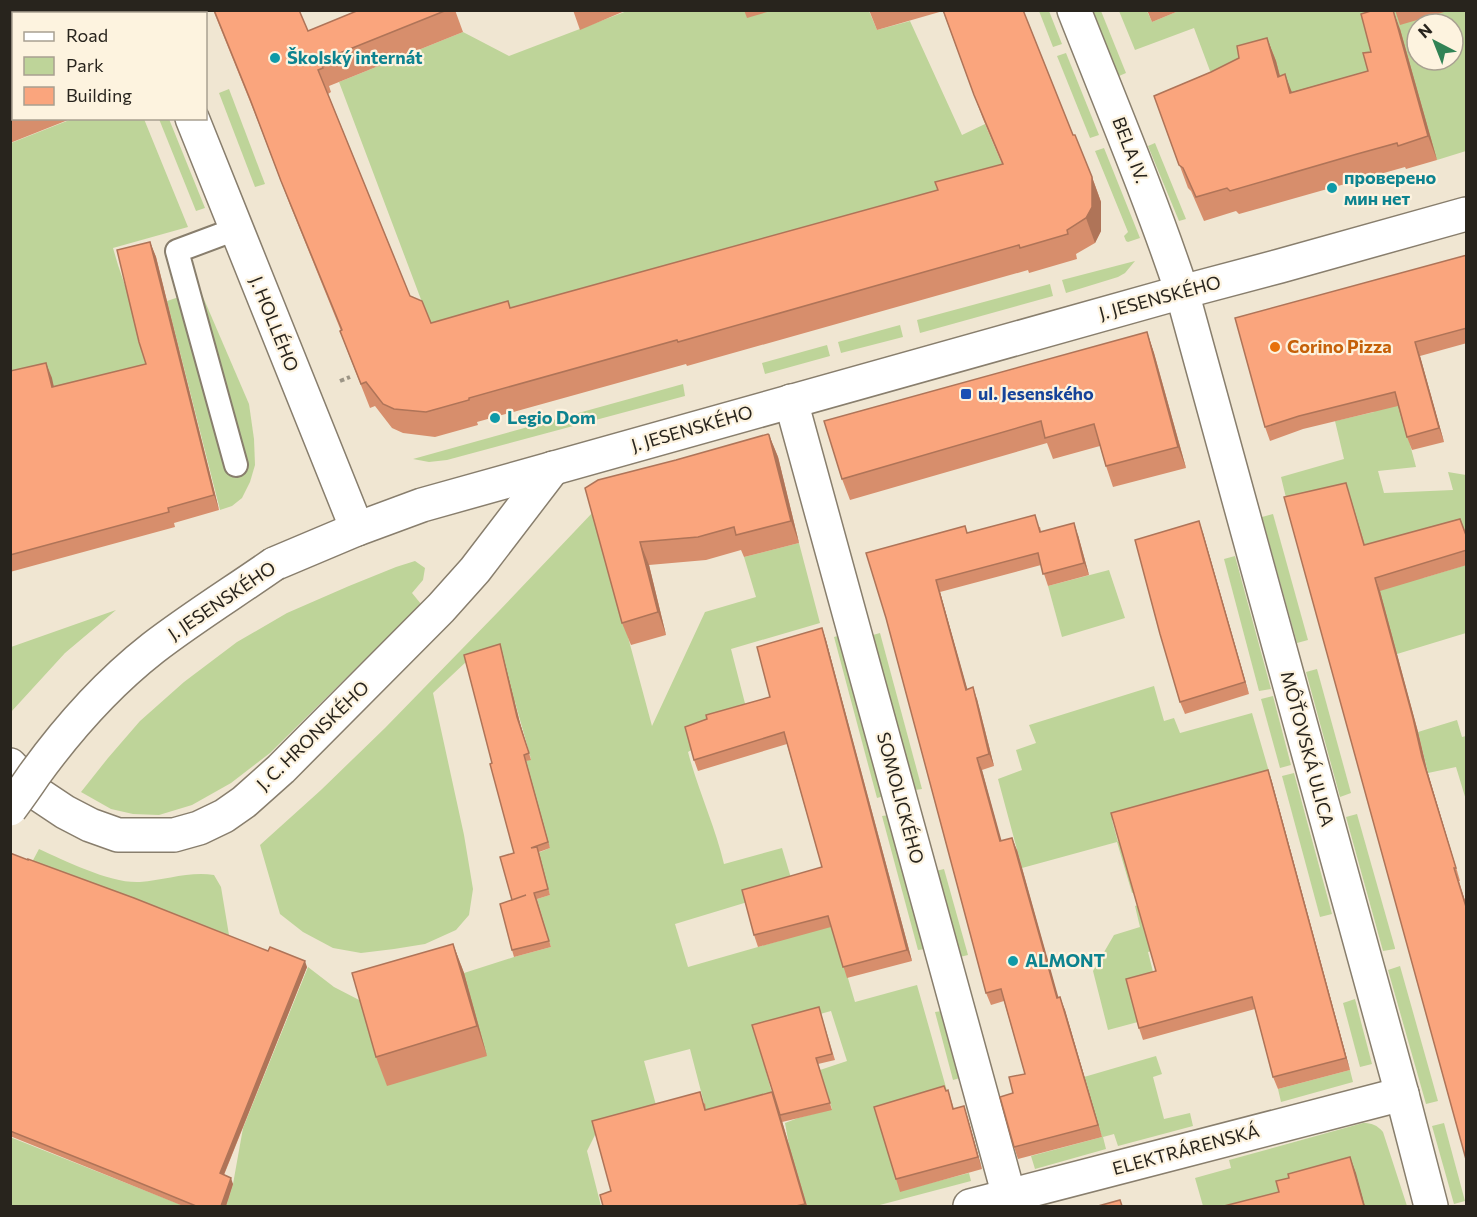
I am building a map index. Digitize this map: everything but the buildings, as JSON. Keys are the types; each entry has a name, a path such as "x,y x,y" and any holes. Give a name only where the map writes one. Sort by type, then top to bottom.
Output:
{"street":[{"name":"BELA IV.","path":"1074,10 1128,144 1182,292"},
{"name":"J. HOLLÉHO","path":"193,120 357,529"},
{"name":"J. JESENSKÉHO","path":"10,809 47,757 80,718 152,648 274,564 357,529 422,505 1467,214"},
{"name":"MÔŤOVSKÁ ULICA","path":"1182,292 1431,1206"},
{"name":"SOMOLICKÉHO","path":"791,401 1009,1196"},
{"name":"J. C. HRONSKÉHO","path":"10,765 38,794 65,812 90,825 118,835 174,835 199,828 224,816 281,770 441,608 475,570 553,468"},
{"name":"ELEKTRÁRENSKÁ","path":"970,1206 1402,1094"}],"lane":[{"path":"236,229 177,251 236,465"}],"green space":[{"path":"1181,10 1466,11 1466,151 1437,160 1380,75 1377,95 1219,95 1194,28 1135,50 1119,11 1147,11 1152,22"},
{"path":"11,11 101,12 12,12 11,53"},
{"path":"627,11 869,11 877,30 910,21 962,135 985,124 1016,197 947,215 431,326 339,82 463,32 509,56"},
{"path":"1039,11 1049,11 1062,44 1053,47"},
{"path":"1092,11 1101,11 1126,73 1119,76"},
{"path":"1066,53 1099,135 1090,138 1057,56"},
{"path":"229,89 265,184 255,187 219,93"},
{"path":"69,120 144,120 188,227 113,248 133,309 149,371 116,388 11,387 11,143"},
{"path":"159,120 169,120 205,208 196,211"},
{"path":"1155,143 1186,219 1179,221 1148,146"},
{"path":"1104,148 1140,238 1128,242 1124,236 1128,232 1095,151"},
{"path":"1135,261 1125,273 1118,277 1066,293 1062,280"},
{"path":"1050,284 1053,296 920,333 917,320"},
{"path":"200,290 249,404 254,439 255,465 250,482 242,498 232,506 220,510 167,301"},
{"path":"900,325 903,337 841,353 838,342"},
{"path":"1380,332 1416,467 1378,471 1384,493 1453,490 1448,472 1466,475 1466,536 1368,558 1289,510 1281,477 1344,459 1335,421 1374,412"},
{"path":"827,345 830,356 765,374 762,363"},
{"path":"683,384 685,396 447,460 429,462 413,459"},
{"path":"594,511 652,726 705,612 756,597 744,557 799,543 820,623 731,649 748,715 688,752 724,864 782,848 794,888 675,924 688,967 779,941 828,910 855,1002 917,985 949,1098 900,1191 969,1173 971,1181 876,1206 807,1206 790,1151 785,1123 832,1109 820,1070 847,1061 831,1011 755,1032 778,1115 709,1122 690,1049 644,1061 659,1116 596,1133 587,1151 601,1206 226,1206 233,1184 243,1128 308,967 334,987 363,1002 551,947 537,899 550,895 538,853 550,848 526,761 531,759 515,702 467,661 433,693 464,835 473,889 469,915 456,930 425,944 394,949 361,953 333,948 303,932 280,914 260,845 385,728"},
{"path":"1273,514 1308,640 1297,643 1262,517"},
{"path":"1235,556 1271,689 1259,691 1224,559"},
{"path":"415,561 425,568 423,580 412,593 421,604 270,753 231,783 192,805 159,815 133,814 111,809 81,792 140,721 184,682 237,642 287,613"},
{"path":"1466,565 1466,633 1397,654 1375,576 1423,578"},
{"path":"1109,570 1125,618 1062,637 1048,586"},
{"path":"116,610 65,653 11,712 11,647"},
{"path":"880,633 922,789 915,790 873,635"},
{"path":"841,635 884,796 877,798 834,637"},
{"path":"1317,669 1351,793 1340,797 1306,672"},
{"path":"1154,686 1164,721 1174,718 1180,733 1252,713 1272,782 1197,803 1215,871 1132,893 1117,842 1022,868 998,779 1022,770 1016,750 1036,743 1029,725","holes":["1143,813 1149,834 1118,842 1112,820"]},
{"path":"1273,696 1291,765 1280,768 1261,699"},
{"path":"1457,720 1462,737 1466,736 1466,800 1456,767 1428,773 1418,732"},
{"path":"1294,773 1332,914 1320,917 1282,776"},
{"path":"1357,814 1395,949 1383,951 1346,817"},
{"path":"889,815 925,949 918,950 882,816"},
{"path":"39,849 89,871 129,882 196,874 214,875 221,887 230,941 31,864"},
{"path":"944,869 968,955 960,957 936,871"},
{"path":"1162,898 1231,929 1148,952 1164,1015 1108,1030 1093,971 1114,935 1140,927 1135,906"},
{"path":"1400,966 1438,1101 1426,1104 1388,970"},
{"path":"1355,999 1372,1064 1360,1067 1343,1003"},
{"path":"942,1011 960,1078 953,1080 935,1012"},
{"path":"1156,1056 1162,1074 1153,1077 1164,1119 1190,1113 1193,1126 1118,1146 1114,1134 1103,1137 1106,1149 1035,1169 1031,1156 1102,1137 1084,1077"},
{"path":"1350,1070 1353,1082 1281,1102 1278,1089"},
{"path":"1363,1123 1374,1125 1383,1132 1407,1206 1203,1206 1195,1178 1231,1168 1229,1160"},
{"path":"1444,1123 1465,1201 1454,1204 1432,1126"},
{"path":"10,1137 184,1206 11,1206"}],"place":[{"name":"Školský internát","path":"275,58"},
{"name":"проверено мин нет","path":"1332,188"},
{"name":"Corino Pizza","path":"1275,347"},
{"name":"ul. Jesenského","path":"966,394"},
{"name":"Legio Dom","path":"495,418"},
{"name":"ALMONT","path":"1013,961"}]}
